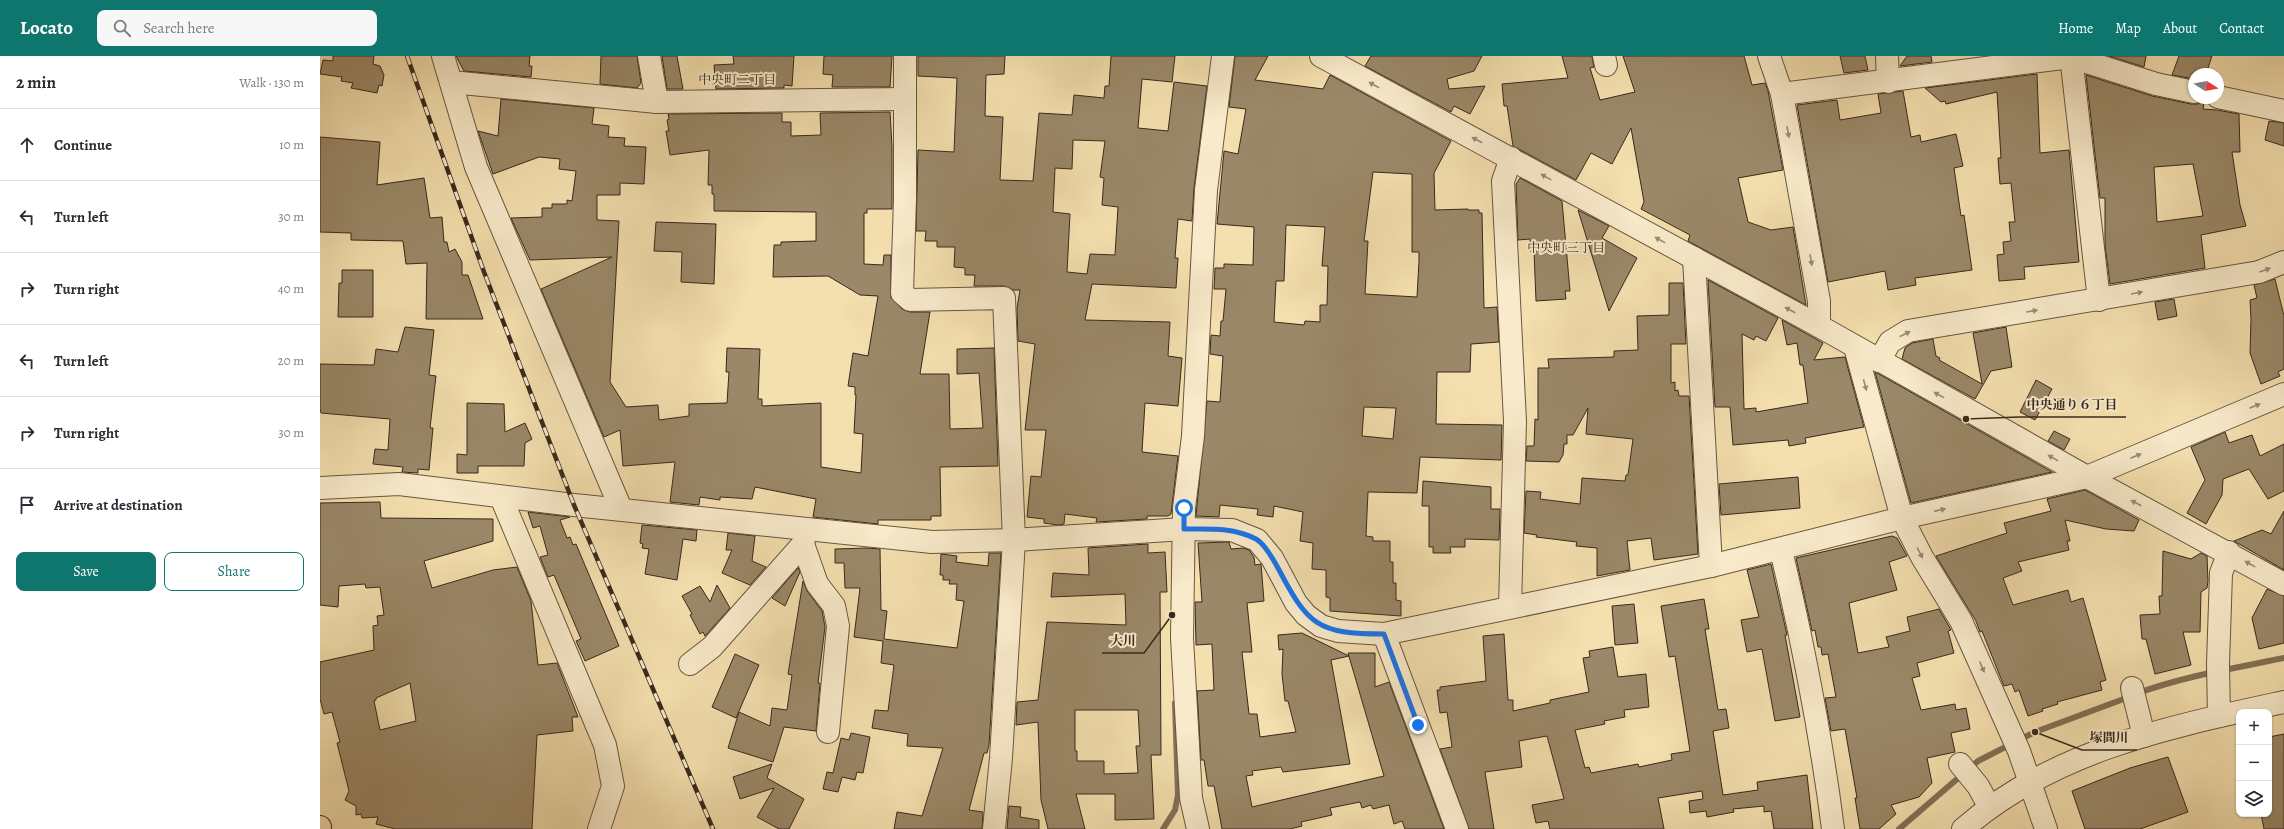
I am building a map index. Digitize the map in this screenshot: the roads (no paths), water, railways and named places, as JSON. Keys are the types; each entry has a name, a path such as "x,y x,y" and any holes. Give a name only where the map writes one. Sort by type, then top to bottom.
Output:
{"street":[{"path":"443,56 476,167 621,509"},
{"path":"649,56 657,102"},
{"path":"905,56 906,199 902,293 910,300 1004,298 1014,540 1001,758 994,829"},
{"path":"1198,829 1191,798 1182,638 1184,508 1193,436 1206,190 1223,56"},
{"path":"1321,56 1819,326 2087,477 2229,552 2284,584"},
{"path":"1769,56 1782,94 1819,301 1819,326"},
{"path":"1887,56 1888,82"},
{"path":"1782,94 1888,82 2071,57 2111,62 2156,84 2188,91"},
{"path":"2071,57 2099,300"},
{"path":"451,82 657,102 905,100"},
{"path":"2224,98 2284,111"},
{"path":"1510,607 1515,421 1504,181 1511,158"},
{"path":"1694,258 1711,566"},
{"path":"1879,361 1890,342 1908,331 2259,272 2284,262"},
{"path":"1855,347 1902,518 1922,557 1961,621 2015,743 2046,829"},
{"path":"320,488 399,484 501,497 621,509 804,537 932,542 1014,540 1184,529 1232,530 1257,540 1272,558 1296,602 1306,616 1321,626 1338,631 1384,634 1711,566 1781,550 1902,518 2087,477 2284,394"},
{"path":"501,497 605,745 613,786 599,829"},
{"path":"690,664 712,647 804,537"},
{"path":"804,537 818,584 834,606 838,626 828,732"},
{"path":"1781,550 1801,634 1823,747 1833,829"},
{"path":"2219,716 2218,664 2221,573 2229,552"},
{"path":"1384,634 1457,829"},
{"path":"2132,688 2144,736"},
{"path":"1963,829 1989,806 2054,768 2118,743 2219,716 2284,702"},
{"path":"1960,764 1978,786 1989,806"}],"waterway":[{"path":"2138,693 2192,677 2284,658"},
{"path":"1899,829 1978,761 2035,732 2129,697"},
{"path":"1163,829 1175,810 1178,795 1175,703"}],"railway":[{"path":"407,56 484,272 574,505 713,829"}],"place":[{"name":"中央通り６丁目","path":"1966,419"},
{"name":"大川","path":"1172,615"},
{"name":"塚間川","path":"2035,732"}],"district":[{"name":"中央町二丁目","path":"737,79"},
{"name":"中央町三丁目","path":"1566,247"}]}
